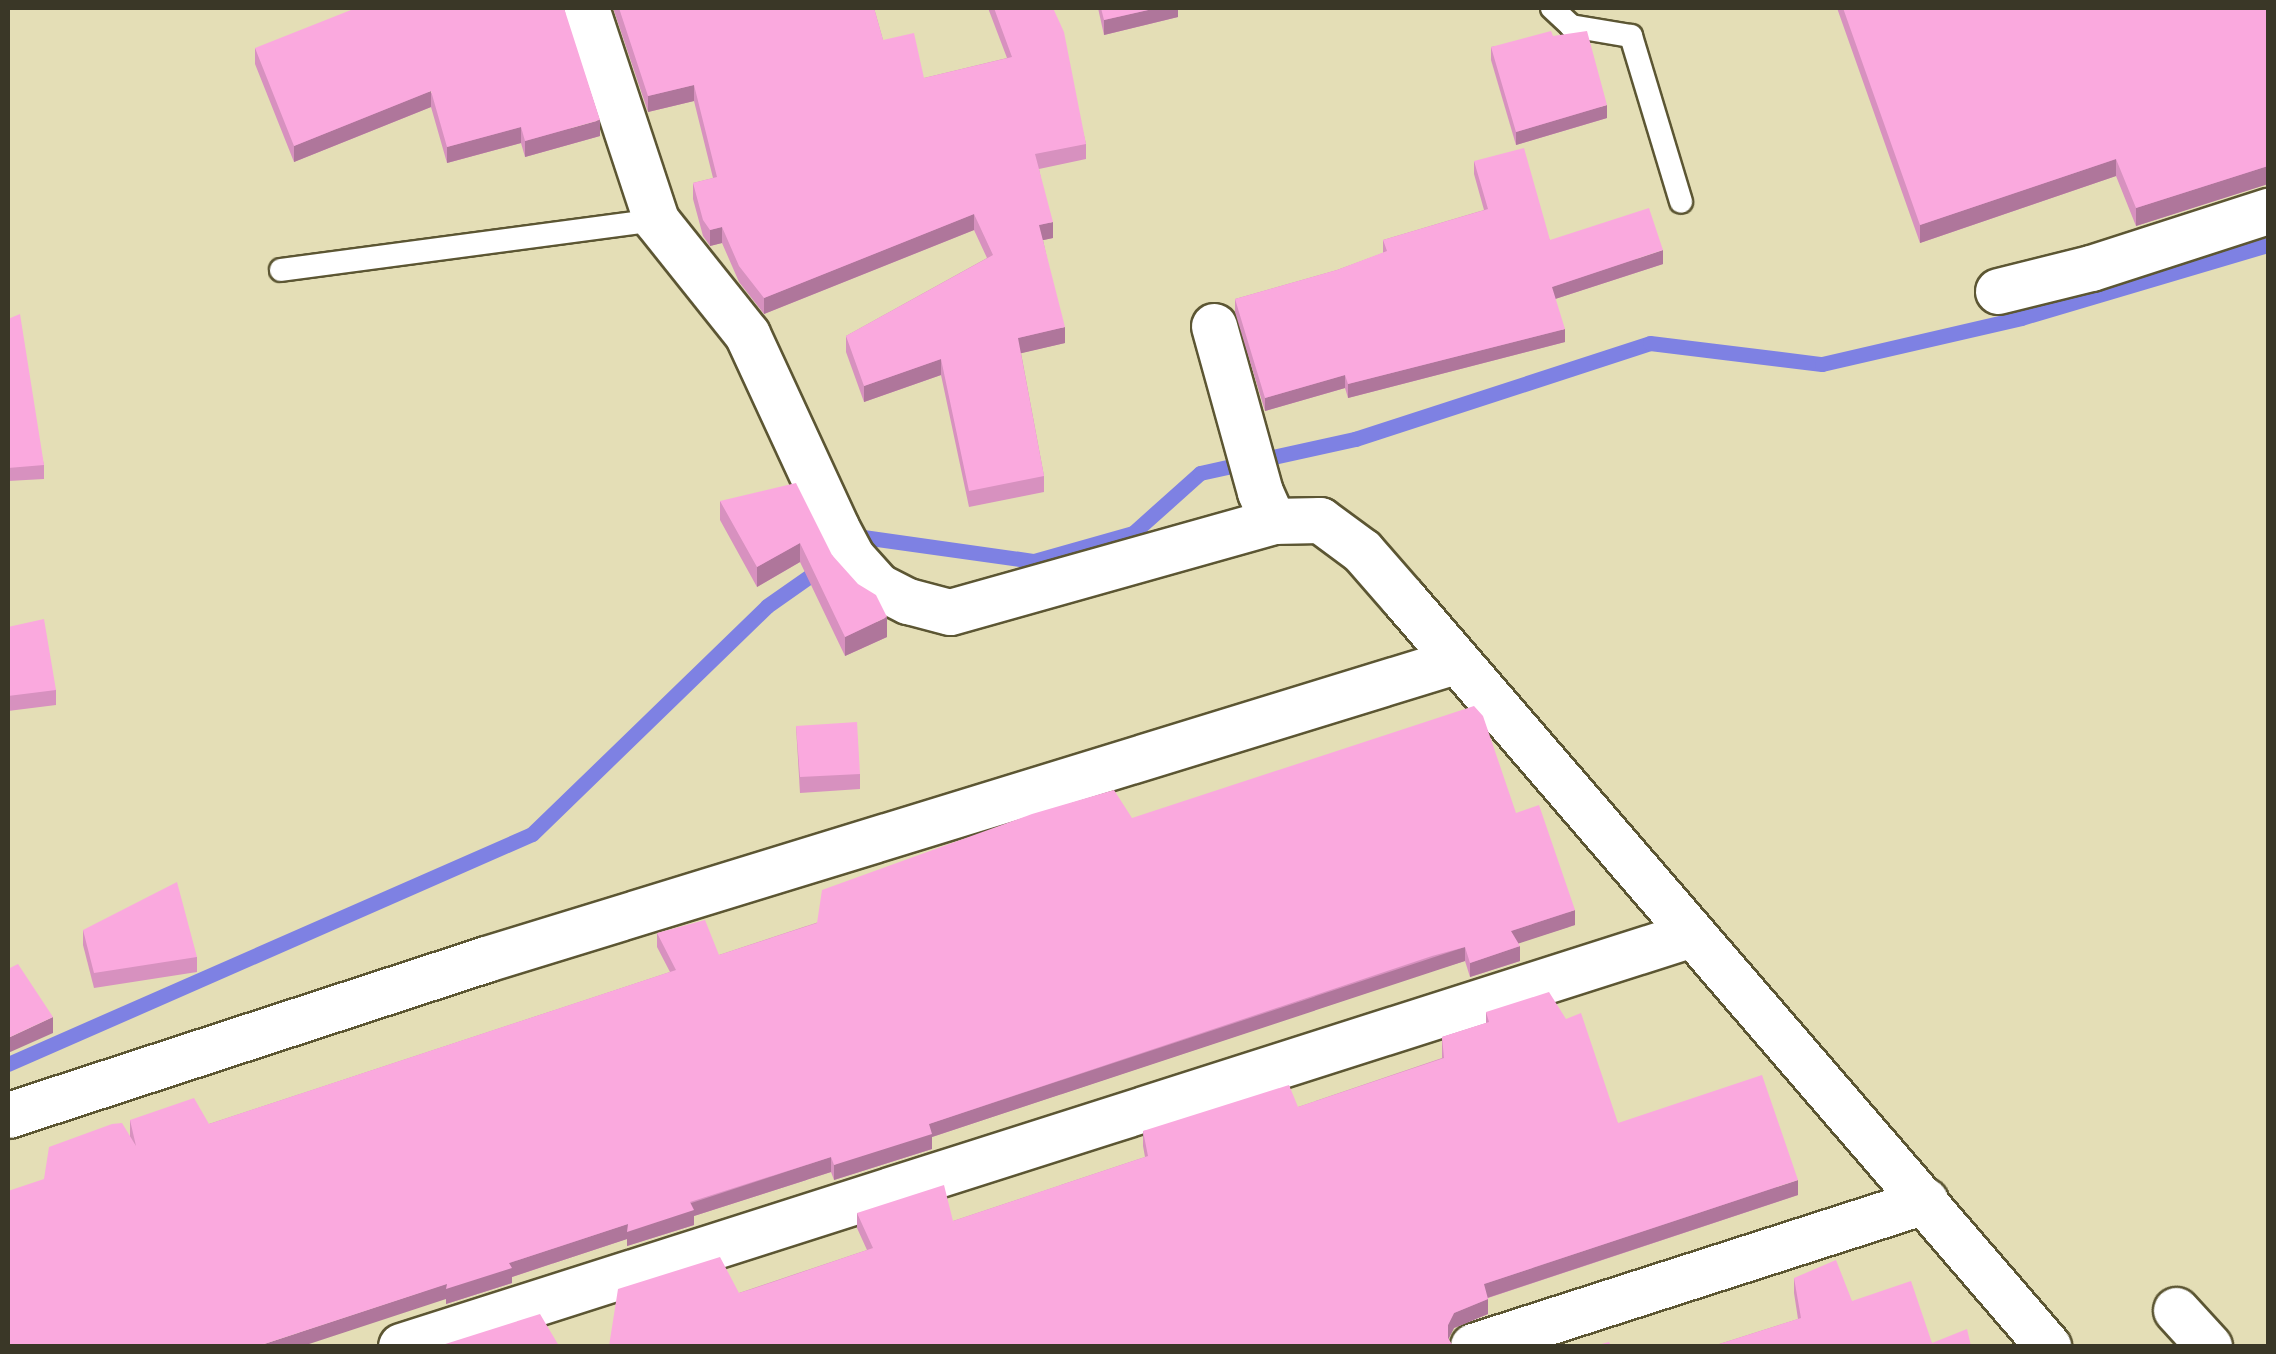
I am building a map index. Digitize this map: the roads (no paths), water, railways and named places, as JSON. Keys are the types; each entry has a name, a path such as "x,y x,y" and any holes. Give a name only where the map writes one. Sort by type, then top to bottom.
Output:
{"street":[{"path":"586,8 656,220 747,334 844,542 878,586 908,601 950,612 1266,507 1320,520 1362,551 2048,1346"},
{"path":"1998,291 2091,268 2268,210"},
{"path":"1214,326 1266,507"},
{"path":"8,1115 486,958 1456,661"},
{"path":"401,1346 1692,934"},
{"path":"1474,1346 1925,1201"},
{"path":"2176,1310 2209,1346"}],"lane":[{"path":"1552,8 1571,26 1613,29 1631,36 1681,202"},
{"path":"281,270 656,220"}],"waterway":[{"path":"851,546 863,537 1034,561 1133,533 1200,473 1355,439 1650,343 1822,364 2021,318 2268,245"},
{"path":"8,1064 532,834 767,606 821,568"}]}
